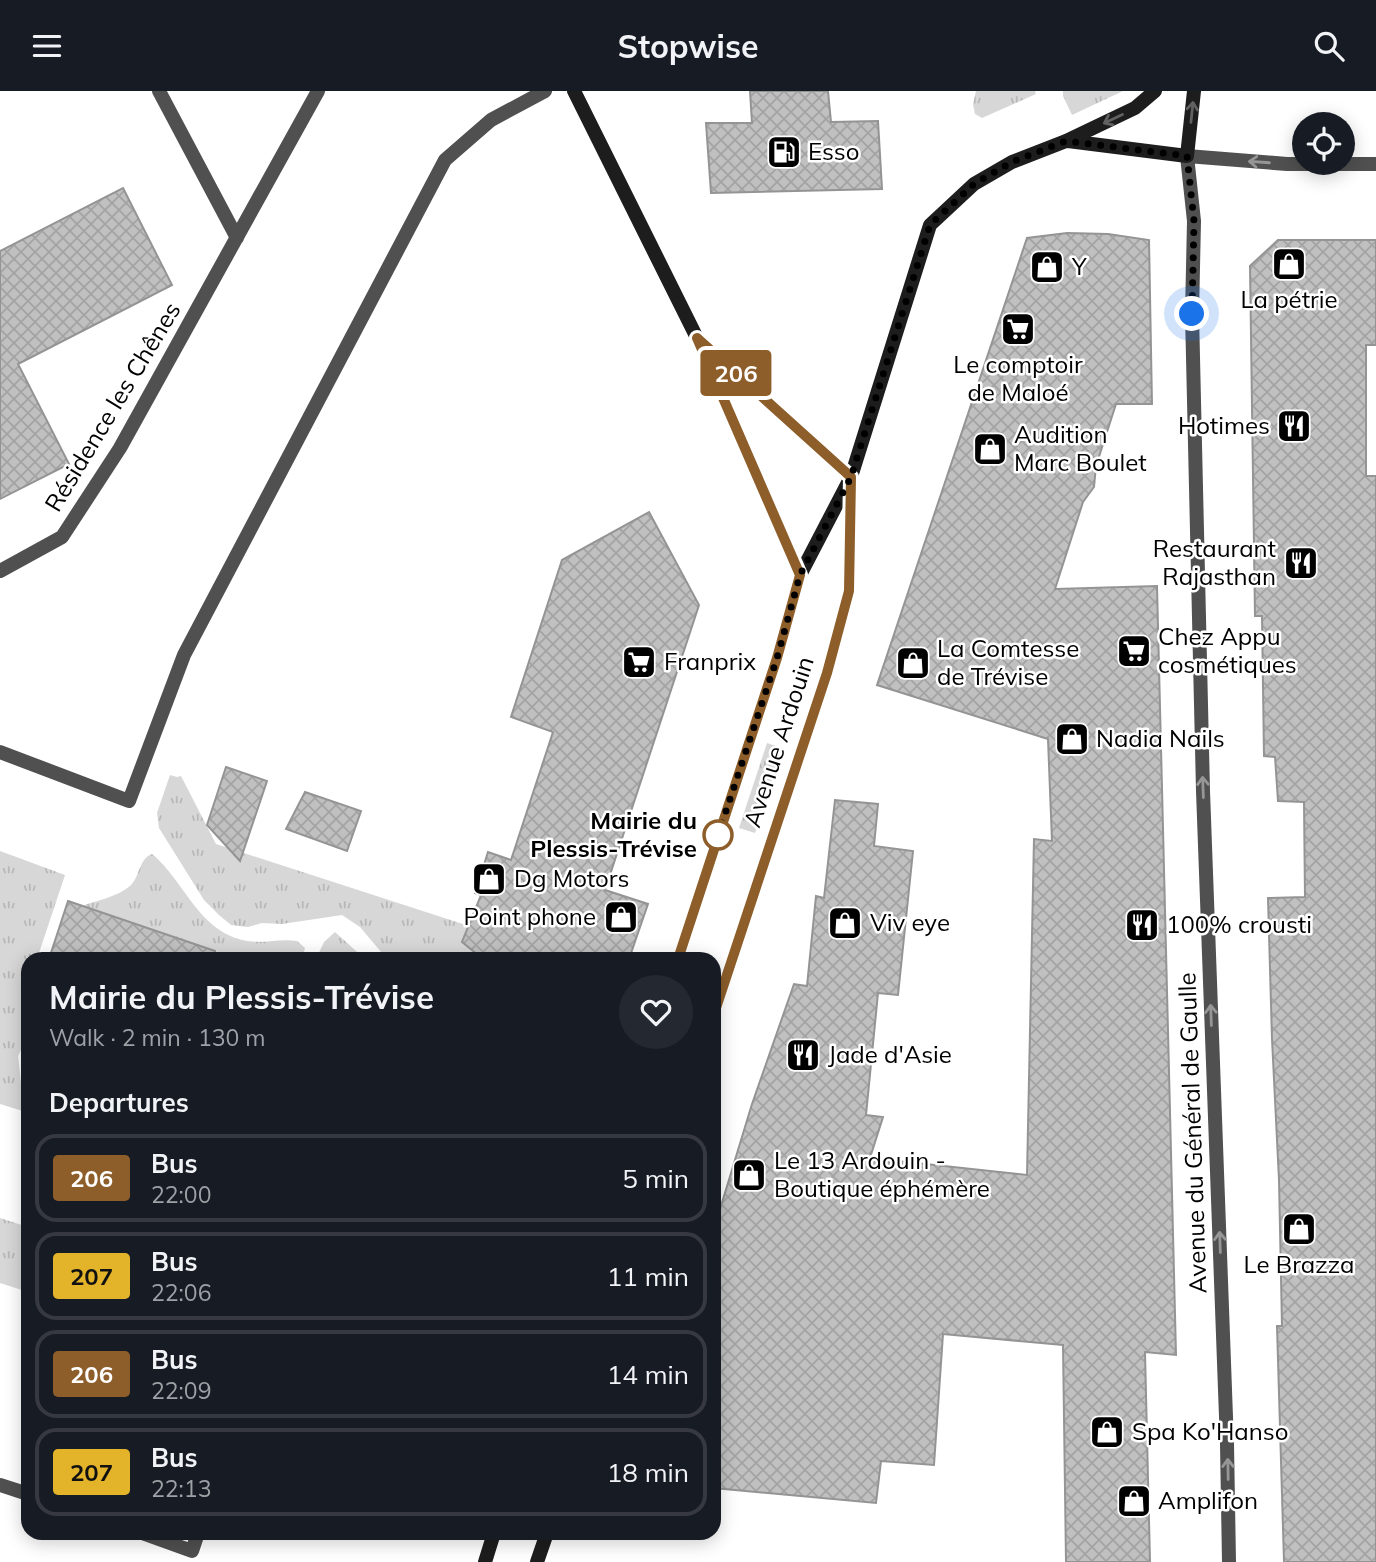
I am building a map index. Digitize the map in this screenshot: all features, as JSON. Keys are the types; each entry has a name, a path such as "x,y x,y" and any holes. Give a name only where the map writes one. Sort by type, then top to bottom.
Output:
{"street":[{"path":"159,91 237,238"},
{"name":"Résidence les Chênes","path":"0,571 62,537 120,449 318,91"},
{"path":"0,751 129,801 184,655 445,160 491,120 545,91"},
{"path":"574,91 697,338 800,575"},
{"name":"Avenue Ardouin","path":"680,952 777,658 800,575 851,477 930,225 974,184 1012,162 1066,141 1135,108 1155,91"},
{"path":"1194,91 1187,156 1287,164 1376,164"},
{"name":"Avenue Ardouin","path":"1066,141 1187,156"},
{"name":"Avenue du Général de Gaulle","path":"1187,156 1194,221 1192,314 1203,791 1229,1562"},
{"path":"697,338 851,477"},
{"name":"Avenue Ardouin","path":"721,993 827,673 849,591 851,477"},
{"path":"0,1485 21,1492"},
{"path":"161,1540 192,1551 196,1540"},
{"path":"485,1562 492,1540"},
{"path":"537,1562 545,1540"}],"green space":[{"path":"976,91 1035,91 1036,94 982,118 975,114 973,104"},
{"path":"1063,91 1123,91 1072,115"},
{"path":"767,743 782,748 755,833 739,828"},
{"path":"170,775 181,776 216,844 469,926 462,942 474,952 381,952 360,927 342,915 282,924 262,923 248,927 231,925 204,900 159,828 157,813"},
{"path":"0,851 65,875 39,952 21,952 21,1050 18,1056 21,1110 0,1104"},
{"path":"152,854 164,865 204,917 230,936 260,942 297,941 305,948 304,952 217,952 82,906 125,890 136,878 148,856"},
{"path":"335,932 357,952 319,952 324,942"},
{"path":"0,1218 21,1225 21,1290 0,1283"}],"building":[{"path":"750,91 828,91 831,122 878,121 882,189 711,193 706,123 752,123"},
{"path":"123,188 172,285 18,364 69,464 0,499 0,251"},
{"path":"1067,233 1108,234 1149,240 1152,404 1116,404 1096,466 1094,487 1083,502 1055,589 1157,586 1176,1355 1145,1352 1150,1562 1066,1562 1063,1345 943,1334 934,1465 881,1461 876,1503 721,1489 721,1206 752,1104 794,984 807,986 816,896 824,898 835,800 878,804 874,846 913,851 898,995 878,993 866,1115 883,1117 870,1158 1027,1175 1034,839 1052,841 1048,739 877,685 1027,238"},
{"path":"1278,240 1376,240 1376,345 1366,345 1366,476 1376,476 1376,1562 1284,1562 1277,1326 1282,1326 1279,1180 1268,898 1305,897 1304,802 1278,801 1275,757 1264,756 1262,616 1255,616 1250,266"},
{"path":"649,512 699,605 605,890 648,904 631,952 474,952 462,942 481,895 475,893 488,852 511,860 553,732 511,717 562,560"},
{"path":"226,767 267,781 240,861 207,825"},
{"path":"305,792 361,811 347,851 286,829"},
{"path":"68,901 215,951 215,952 51,952"}],"bus line":[{"name":"206","path":"680,952 777,658 800,575 697,338 851,477 849,591 827,673 721,993"}],"place":[{"name":"Esso","path":"784,152"},
{"name":"La pétrie","path":"1289,264"},
{"name":"Y","path":"1047,267"},
{"name":"Le comptoir de Maloé","path":"1018,329"},
{"name":"Hotimes","path":"1294,426"},
{"name":"Audition Marc Boulet","path":"990,449"},
{"name":"Restaurant Rajasthan","path":"1301,563"},
{"name":"Chez Appu cosmétiques","path":"1134,651"},
{"name":"Franprix","path":"639,662"},
{"name":"La Comtesse de Trévise","path":"913,663"},
{"name":"Nadia Nails","path":"1072,739"},
{"name":"Mairie du Plessis-Trévise","path":"718,835"},
{"name":"Dg Motors","path":"489,879"},
{"name":"Point phone","path":"621,917"},
{"name":"Viv eye","path":"845,923"},
{"name":"100% crousti","path":"1142,925"},
{"name":"Jade d'Asie","path":"803,1055"},
{"name":"Le 13 Ardouin - Boutique éphémère","path":"749,1175"},
{"name":"Le Brazza","path":"1299,1229"},
{"name":"Spa Ko'Hanso","path":"1107,1432"},
{"name":"Amplifon","path":"1134,1501"}],"route":[{"path":"718,835 777,658 800,575 851,477 930,225 974,184 1012,162 1066,141 1187,156 1194,221 1192,314"}]}
